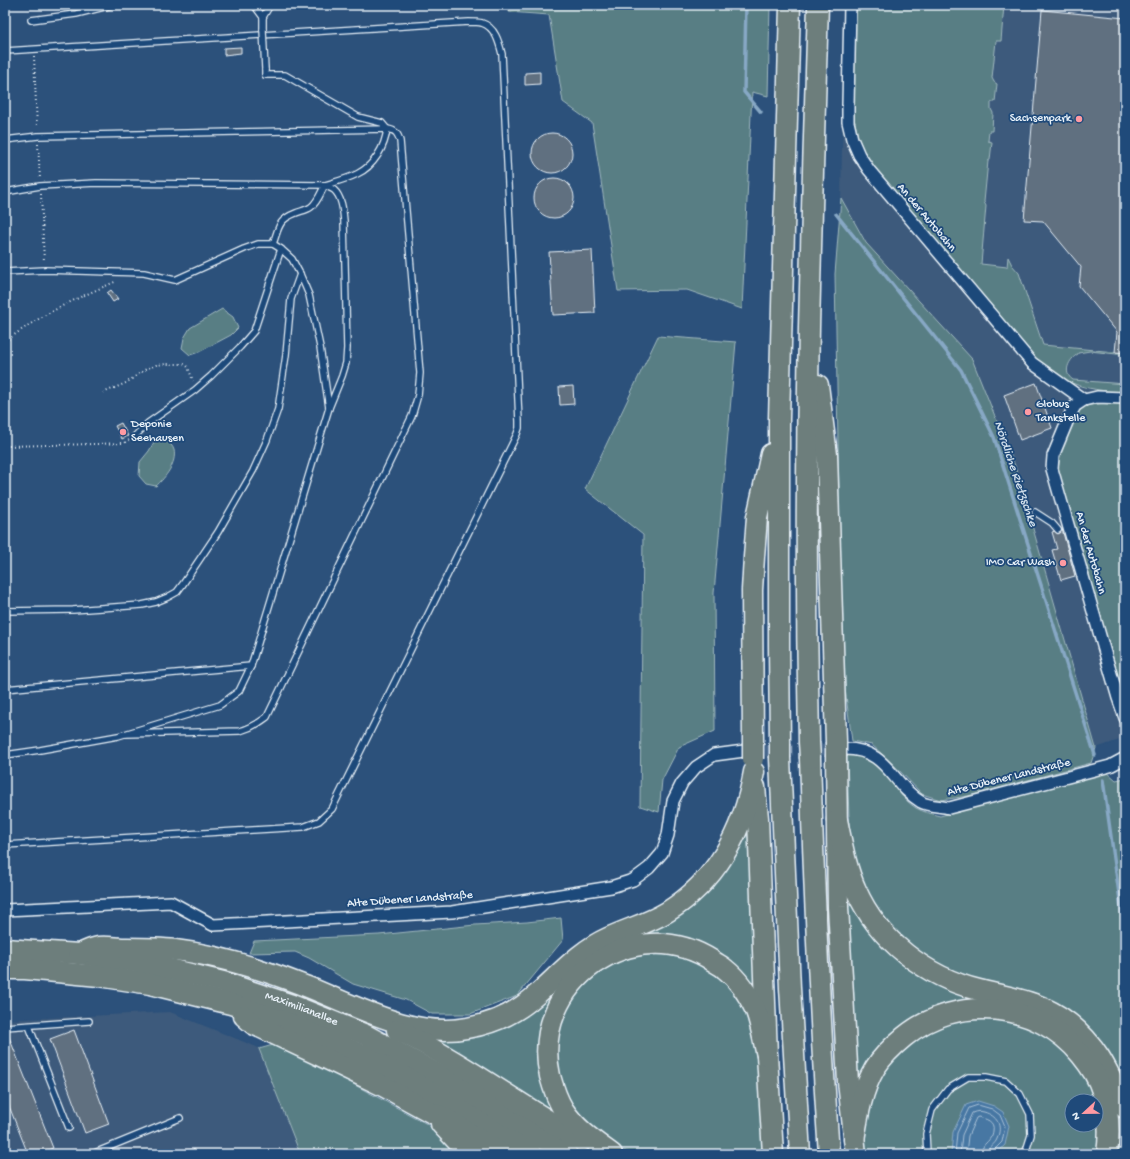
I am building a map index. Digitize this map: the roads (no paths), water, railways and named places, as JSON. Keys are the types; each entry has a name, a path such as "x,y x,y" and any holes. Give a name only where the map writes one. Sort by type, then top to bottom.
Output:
{"highway":[{"path":"790,5 779,418 779,652 780,751 790,988 800,1154"},
{"path":"818,5 809,328 807,651 809,750 815,898 824,1073 830,1154"},
{"path":"809,328 821,402 827,455 839,749 837,883 848,1082 855,1147"},
{"path":"80,954 98,947 147,948 200,954 240,964 300,984 366,1012 422,1028 446,1030 465,1029 485,1024 515,1010 534,997 573,960 590,948 606,939 646,923 687,898 707,878 728,850 740,823 750,793 752,590 757,517 779,418"},
{"path":"751,756 758,818 766,1055 773,1154"},
{"path":"837,820 849,872 856,891 870,915 890,940 919,964 953,982 1036,1004 1068,1022 1086,1039 1102,1060 1125,1108"},
{"path":"612,1154 580,1130 563,1109 553,1087 548,1064 547,1047 554,1013 569,987 578,976 594,963 613,952 636,946 659,943 692,950 709,959 726,969 748,996 756,1011 766,1055"},
{"name":"Maximilianallee","path":"5,949 80,954 130,961 177,970 223,982 292,1005 366,1035 445,1078 567,1154"},
{"name":"Maximilianallee","path":"5,969 60,972 150,984 231,1004 283,1021 363,1055 451,1104 531,1154"},
{"path":"231,1004 253,1024 341,1065 432,1113 444,1117 502,1154"},
{"path":"855,1147 859,1112 864,1092 876,1066 885,1054 910,1031 921,1024 959,1011 990,1008 1023,1015 1051,1028 1064,1036 1088,1063 1096,1075 1106,1106 1109,1134 1107,1154"},
{"path":"366,1012 479,1077 593,1148 609,1154"},
{"path":"432,1113 469,1154"}],"street":[{"name":"An der Autobahn","path":"850,5 848,122 852,139 859,155 869,170 1032,363 1084,400 1075,406 1070,415 1053,456 1052,469 1125,718"},
{"path":"1084,400 1097,397 1125,398"},
{"name":"Alte Dübener Landstraße","path":"839,749 854,749 870,754 887,766 908,792 922,803 949,808 1110,766 1125,758"},
{"name":"Alte Dübener Landstraße","path":"5,910 171,902 213,925 452,912 611,887 633,880 649,868 662,853 668,835 673,801 682,783 696,767 714,755 751,756"}],"lane":[{"path":"31,20 76,14 112,5"},
{"path":"254,5 263,17"},
{"path":"270,5 263,17 265,75 285,75 358,117 382,123 388,129"},
{"path":"5,51 469,22 482,23 492,29 498,40 502,54 519,421 517,434 332,809 319,821 303,827 5,845"},
{"path":"5,192 40,186 96,184 325,185 358,174 370,165 382,148 388,129"},
{"path":"5,140 38,136 388,129 393,130 398,134 400,141 420,373 418,395 412,416 267,717 250,728 240,731 126,734"},
{"path":"273,244 282,221 286,217 311,207 325,185"},
{"path":"5,755 126,734 220,705 239,691 251,666 329,408 346,363 347,332 343,210 340,199 334,190 325,185"},
{"path":"5,272 44,270 144,273 176,280 244,249 258,244 273,244 292,259 309,295 320,347 329,408"},
{"path":"135,436 148,423 195,390 211,376 254,331 281,249"},
{"path":"5,611 73,610 142,605 156,602 177,592 218,532 249,478 268,440 278,409 286,355 291,299 300,274"},
{"path":"1035,512 1048,520 1058,530"},
{"path":"5,689 251,666"},
{"path":"5,1027 89,1021"},
{"path":"29,1026 69,1128"},
{"path":"927,1154 926,1134 932,1110 948,1089 968,1077 986,1077 1006,1082 1020,1094 1030,1114 1031,1135 1025,1154"},
{"path":"92,1154 180,1118"},
{"path":"184,1154 193,1153"}],"water":[{"path":"978,1101 994,1106 1003,1112 1009,1126 1005,1145 995,1154 951,1154 953,1132 966,1105"}],"waterway":[{"name":"Nördliche Rietzschke","path":"746,5 744,92 761,112"},
{"name":"Nördliche Rietzschke","path":"836,214 961,370 994,437 1095,755"},
{"name":"Nördliche Rietzschke","path":"1103,780 1125,936"}],"tunnel":[{"path":"749,751 840,749"}],"place":[{"name":"Sachsenpark","path":"1079,119"},
{"name":"Globus Tankstelle","path":"1028,412"},
{"name":"Deponie Seehausen","path":"123,432"},
{"name":"IMO Car Wash","path":"1063,563"}]}
